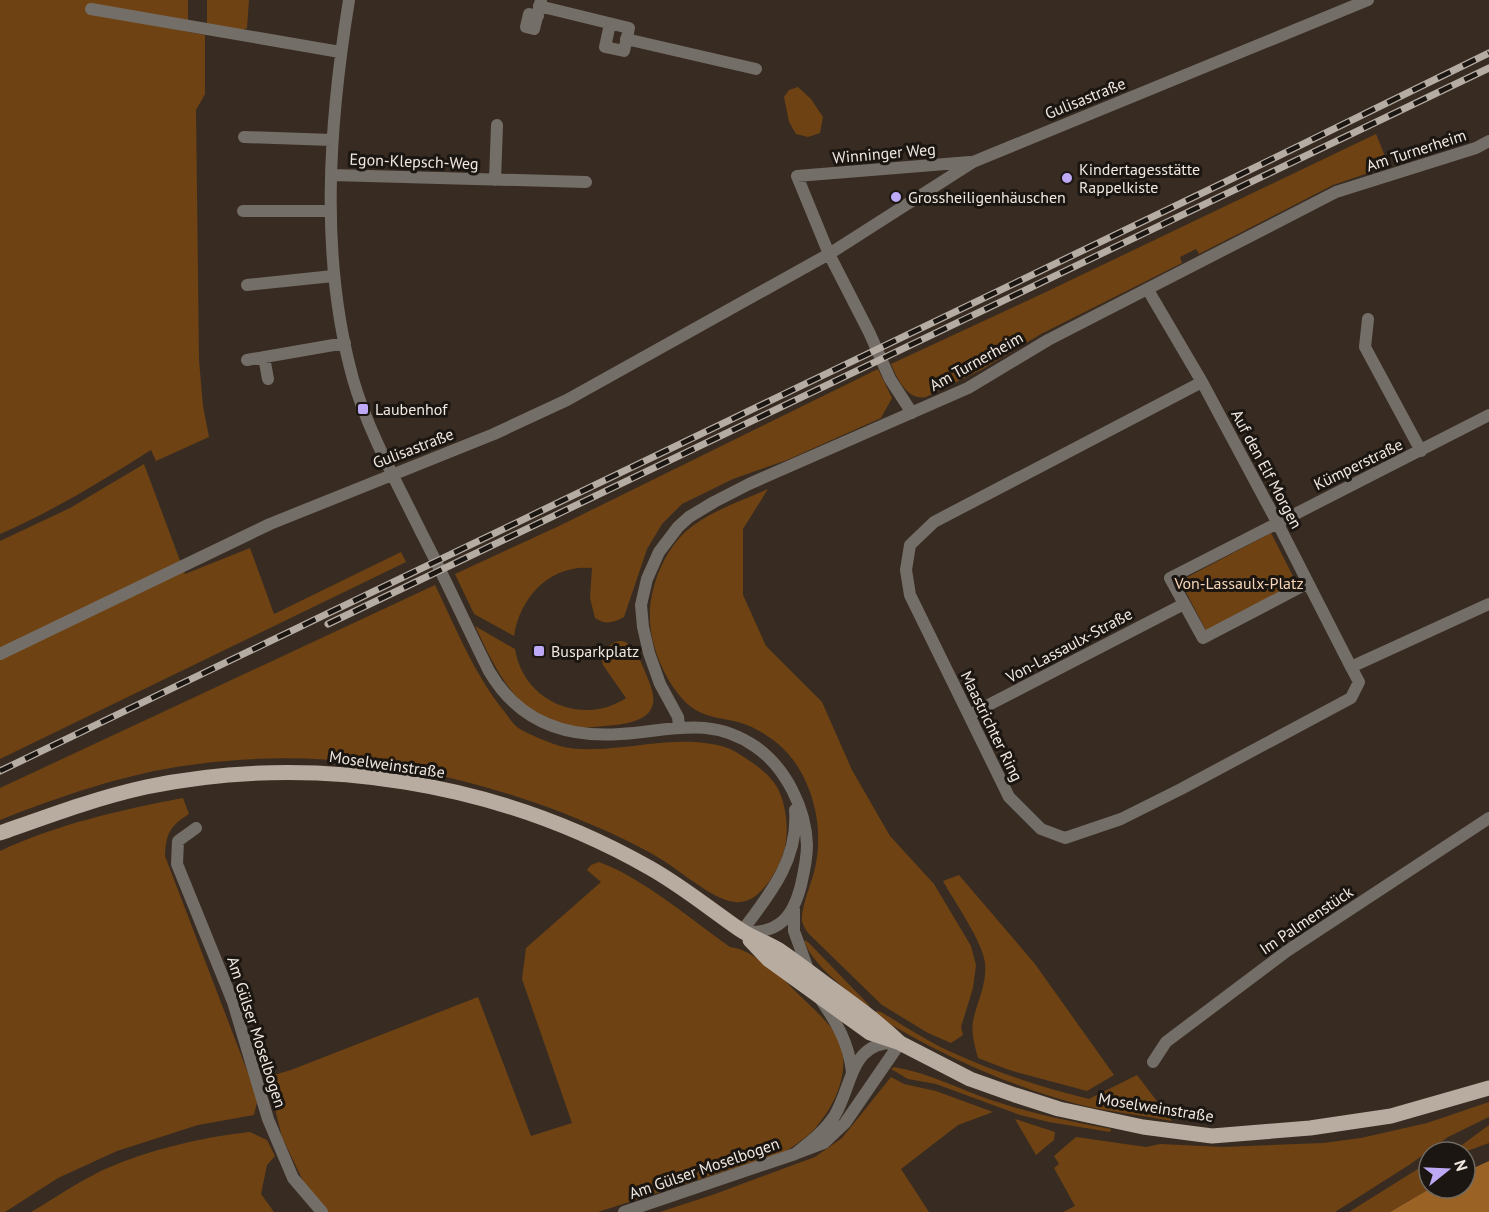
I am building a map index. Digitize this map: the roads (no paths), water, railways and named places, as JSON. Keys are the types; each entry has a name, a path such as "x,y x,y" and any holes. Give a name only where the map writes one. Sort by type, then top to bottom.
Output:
{"main road":[{"name":"Moselweinstraße","path":"0,833 101,799 196,778 297,772 376,778 420,784 468,795 576,830 650,868 742,932 777,949 878,1022 900,1043"},
{"name":"Moselweinstraße","path":"742,932 769,960 870,1033 900,1043 970,1079 1035,1102 1143,1127 1212,1136 1310,1128 1391,1116 1489,1088"}],"street":[{"path":"349,0 340,52 332,140 333,276 353,380 392,474 495,683 511,701 531,717 563,731 599,735 679,726 719,730 745,740 758,748 777,766 792,791 804,824 807,846 805,868 794,905 785,920 771,929 760,932 742,932"},
{"name":"Gulisastraße","path":"0,654 270,524 494,434 567,400 829,254 973,162 1368,0"},
{"path":"539,7 629,28 624,51 605,47 610,24"},
{"path":"91,9 340,52"},
{"path":"626,39 756,69"},
{"name":"Egon-Klepsch-Weg","path":"495,180 497,125"},
{"path":"244,137 332,140"},
{"name":"Am Turnerheim","path":"679,726 678,717 660,684 649,653 641,616 643,591 659,552 689,517 724,496 968,388 1048,340 1336,192 1476,148 1489,141"},
{"name":"Winninger Weg","path":"829,254 797,176 973,162"},
{"name":"Egon-Klepsch-Weg","path":"332,175 586,182"},
{"path":"243,211 331,211"},
{"path":"829,254 890,379 912,413"},
{"path":"247,285 333,276"},
{"name":"Auf den Elf Morgen","path":"1148,290 1202,382 1351,667"},
{"name":"Kümperstraße","path":"1368,318 1365,347 1421,451"},
{"path":"248,360 345,343"},
{"path":"264,357 268,379"},
{"name":"Maastrichter Ring","path":"1202,382 934,522 910,545 906,570 910,595 1009,797 1041,829 1065,838 1121,819 1351,698 1359,682 1351,667"},
{"name":"Kümperstraße","path":"1277,522 1489,415"},
{"path":"1277,522 1170,578 1203,638 1308,583"},
{"name":"Von-Lassaulx-Straße","path":"969,716 1184,604"},
{"path":"1351,667 1489,604"},
{"path":"742,932 769,896 788,862 796,826 792,791"},
{"name":"Im Palmenstück","path":"1153,1062 1166,1042 1287,951 1489,818"},
{"name":"Am Gülser Moselbogen","path":"196,828 178,841 177,864 233,1002 268,1119 293,1178 322,1212"},
{"path":"794,905 794,931 809,972"},
{"path":"818,996 833,1017 845,1041 852,1072"},
{"name":"Am Gülser Moselbogen","path":"795,1154 818,1136 834,1116 859,1058 872,1048 885,1043 900,1043"},
{"name":"Am Gülser Moselbogen","path":"624,1212 824,1143 845,1123 900,1043"}],"railway":[{"path":"0,771 1489,53"},
{"path":"328,624 1489,68"}],"place":[{"name":"Kindertagesstätte Rappelkiste","path":"1067,178"},
{"name":"Grossheiligenhäuschen","path":"896,197"},
{"name":"Laubenhof","path":"363,409"},
{"name":"Busparkplatz","path":"539,651"}],"park label":[{"name":"Von-Lassaulx-Platz","path":"1239,583"}]}
